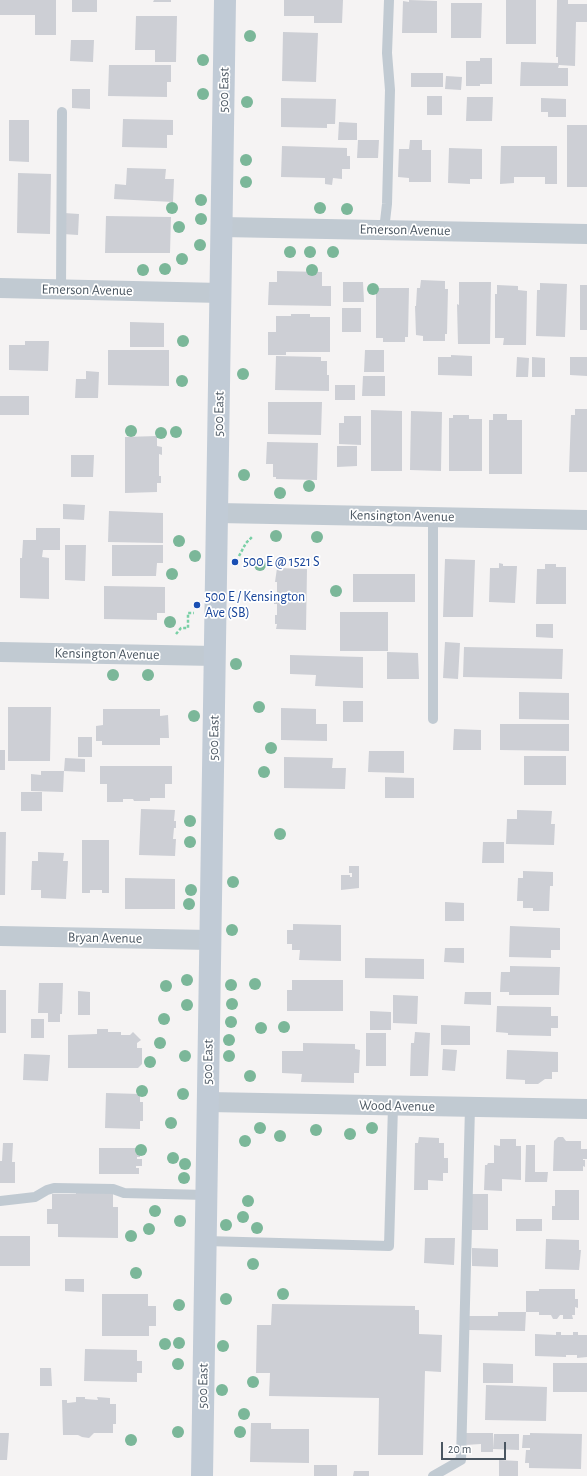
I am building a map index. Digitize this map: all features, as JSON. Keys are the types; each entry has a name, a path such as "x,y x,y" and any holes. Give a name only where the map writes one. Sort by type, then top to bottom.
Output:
{"street":[{"name":"500 East","path":"202,1476 225,0"},
{"name":"Emerson Avenue","path":"222,227 587,234"},
{"name":"Emerson Avenue","path":"0,288 221,293"},
{"name":"Kensington Avenue","path":"218,513 587,520"},
{"name":"Kensington Avenue","path":"0,652 215,656"},
{"name":"Bryan Avenue","path":"0,936 210,940"},
{"name":"Wood Avenue","path":"208,1102 587,1109"}],"lane":[{"path":"384,230 387,204 390,90 387,53 389,0"},
{"path":"61,290 62,112"},
{"path":"433,517 433,719"},
{"path":"206,1241 389,1246 393,1106"},
{"path":"433,1476 460,1460 470,1107"},
{"path":"0,1201 35,1197 54,1188 113,1189 124,1193 206,1195"}],"path":[{"path":"182,628 188,628 188,613 196,613"}],"building":[{"path":"0,0 56,0 56,35 35,35 35,15 0,15"},
{"path":"72,0 97,0 97,12 72,12"},
{"path":"154,0 171,0 171,2 153,2"},
{"path":"284,0 343,0 342,23 314,23 314,16 284,16"},
{"path":"409,0 437,1 437,33 402,33 403,1 409,2"},
{"path":"506,0 536,0 536,44 506,44"},
{"path":"557,0 568,0 568,4 587,4 587,22 576,22 575,66 559,65 558,68 568,68 568,86 520,86 521,62 558,63 558,57 556,57"},
{"path":"451,3 482,3 481,38 451,38"},
{"path":"136,16 177,16 176,62 155,62 155,50 135,50"},
{"path":"283,32 318,33 316,82 282,81"},
{"path":"71,40 94,40 93,62 70,61"},
{"path":"480,58 492,58 492,84 466,86 466,61 480,61"},
{"path":"109,65 171,65 171,82 167,82 167,97 108,96"},
{"path":"411,73 443,73 443,87 411,87"},
{"path":"446,76 462,77 461,90 445,89"},
{"path":"72,89 90,89 90,109 72,108"},
{"path":"427,96 442,96 442,115 427,115"},
{"path":"467,97 493,97 492,121 466,121"},
{"path":"281,98 336,99 335,124 327,124 327,128 281,127"},
{"path":"541,98 566,99 566,117 548,117 548,112 541,112"},
{"path":"123,119 173,120 173,135 167,135 167,148 122,147"},
{"path":"9,120 29,120 29,162 9,161"},
{"path":"339,122 357,123 357,140 338,140"},
{"path":"567,125 587,125 587,187 567,187"},
{"path":"358,140 379,140 378,158 357,158"},
{"path":"410,140 422,140 422,150 431,150 431,182 409,182 409,178 398,177 399,149 409,149"},
{"path":"282,146 347,148 347,156 350,156 350,169 342,169 342,179 333,178 332,185 325,184 325,178 281,177"},
{"path":"501,146 557,146 557,184 545,184 545,177 514,177 514,183 500,184"},
{"path":"449,148 482,149 482,179 470,179 470,184 448,183"},
{"path":"127,168 166,169 165,179 174,179 173,202 114,199 115,184 126,185"},
{"path":"18,173 51,174 50,234 17,233"},
{"path":"64,213 79,214 78,235 63,234"},
{"path":"106,216 171,217 170,253 105,253"},
{"path":"277,271 322,272 322,286 331,286 331,306 268,305 269,282 277,282"},
{"path":"421,280 445,281 445,289 448,289 447,334 445,334 445,341 423,341 423,336 416,335 415,306 417,288 420,288"},
{"path":"343,282 363,282 364,302 343,302"},
{"path":"459,282 491,282 490,344 458,344 457,304 459,305"},
{"path":"540,283 567,284 565,337 536,336 537,290 540,290"},
{"path":"497,285 518,286 518,290 527,291 526,345 503,345 504,338 495,338 495,294 497,294"},
{"path":"580,285 587,285 587,330 580,330"},
{"path":"376,288 409,288 408,337 405,337 405,342 383,342 383,338 376,338"},
{"path":"342,308 361,308 361,332 342,332"},
{"path":"291,314 310,314 310,317 330,317 330,352 286,352 286,355 268,355 268,332 276,332 276,316 291,316"},
{"path":"130,322 164,323 164,347 130,347"},
{"path":"25,341 49,341 48,371 9,370 9,345 25,345"},
{"path":"108,350 169,350 169,386 108,385"},
{"path":"365,350 384,350 384,372 364,372"},
{"path":"451,355 472,356 472,376 438,375 438,357 451,357"},
{"path":"276,356 321,357 321,361 327,361 329,391 275,390"},
{"path":"517,357 529,358 528,377 516,377"},
{"path":"532,357 545,358 545,377 532,377"},
{"path":"570,357 587,357 587,376 570,375"},
{"path":"86,371 99,372 98,398 75,398 76,379 86,379"},
{"path":"363,376 385,376 385,396 362,396"},
{"path":"335,385 355,385 355,400 335,400"},
{"path":"0,396 29,396 29,415 0,415"},
{"path":"268,402 322,402 321,435 268,434"},
{"path":"575,409 587,409 587,472 569,472 571,415 575,415"},
{"path":"371,410 402,411 402,471 371,471"},
{"path":"411,411 442,412 441,471 410,470"},
{"path":"493,414 507,414 507,420 522,420 522,474 489,474 489,420 493,420"},
{"path":"453,415 469,415 469,419 482,419 482,471 449,471 449,418 453,418"},
{"path":"344,416 361,416 361,445 339,444 339,423 344,423"},
{"path":"157,436 157,446 162,447 162,455 159,454 159,476 161,476 161,483 157,483 157,492 125,493 125,437"},
{"path":"267,442 318,443 317,480 276,479 276,477 273,477 273,464 266,464"},
{"path":"337,446 357,446 357,466 337,467"},
{"path":"71,455 94,455 93,477 71,477"},
{"path":"63,504 85,505 84,520 63,519"},
{"path":"109,511 163,513 163,543 108,542"},
{"path":"36,528 60,528 60,550 43,550 42,557 49,558 49,599 20,598 20,558 22,558 23,540 36,540"},
{"path":"65,545 86,545 85,581 65,580"},
{"path":"112,545 163,545 163,563 157,563 156,576 112,576"},
{"path":"445,559 475,560 473,617 443,617"},
{"path":"499,563 503,564 503,566 517,566 515,603 489,602 490,568 499,568"},
{"path":"545,564 556,564 556,567 566,567 566,604 536,604 537,569 545,569"},
{"path":"277,568 307,569 306,630 276,629 277,624 275,624 275,615 277,615 277,604 274,604 274,593 277,593 277,582 275,582"},
{"path":"353,574 415,574 415,602 353,602"},
{"path":"104,586 165,587 165,613 157,613 157,620 104,619"},
{"path":"340,612 388,612 388,651 340,651"},
{"path":"536,624 553,624 553,638 536,637"},
{"path":"445,642 460,643 458,679 443,678"},
{"path":"464,647 563,649 562,679 463,677"},
{"path":"387,652 418,653 419,679 387,679"},
{"path":"290,655 363,657 363,688 315,686 316,675 290,674"},
{"path":"519,692 569,693 569,720 519,719"},
{"path":"343,701 363,701 363,722 343,722"},
{"path":"8,707 51,707 50,761 8,761"},
{"path":"281,708 316,709 316,724 327,724 327,741 281,740"},
{"path":"103,709 160,709 160,716 168,715 169,738 160,738 160,745 102,745 102,741 96,741 96,726 103,725"},
{"path":"500,724 569,724 569,751 500,750"},
{"path":"454,729 481,730 481,750 453,750"},
{"path":"78,737 92,737 92,757 78,757"},
{"path":"0,750 5,750 5,770 0,770"},
{"path":"369,751 404,751 404,773 368,772"},
{"path":"524,756 566,756 566,785 524,785"},
{"path":"284,757 333,758 332,768 346,768 345,789 284,788"},
{"path":"65,758 85,759 85,772 64,771"},
{"path":"100,766 172,766 172,784 165,784 165,798 150,798 150,801 123,799 123,802 107,802 107,784 100,784"},
{"path":"41,771 64,771 63,792 31,791 31,774 41,775"},
{"path":"385,777 414,778 414,798 385,798"},
{"path":"21,792 42,792 42,811 21,811"},
{"path":"141,809 175,810 174,821 176,821 176,828 174,828 173,839 176,839 175,856 139,855"},
{"path":"517,810 552,811 551,824 555,824 554,845 506,844 507,819 517,819"},
{"path":"0,832 6,832 5,895 0,895"},
{"path":"82,840 109,840 109,893 102,893 102,890 90,890 90,893 82,893"},
{"path":"483,842 504,842 504,863 482,863"},
{"path":"38,852 64,853 63,861 68,861 66,899 41,898 41,890 31,890 32,861 38,861"},
{"path":"349,866 359,866 359,888 341,890 341,875 350,875 350,877 352,877 352,873 349,873"},
{"path":"523,871 553,872 553,886 550,886 549,911 533,911 533,908 523,908 523,901 517,901 518,878 523,878"},
{"path":"125,878 175,879 175,909 125,909"},
{"path":"445,902 464,903 464,921 445,921"},
{"path":"293,924 341,925 341,961 299,960 300,950 292,950 292,944 287,944 287,930 293,930"},
{"path":"510,926 560,928 560,950 551,950 551,958 509,957"},
{"path":"445,948 464,948 464,963 444,962"},
{"path":"365,958 424,959 424,979 365,978"},
{"path":"510,966 560,967 559,995 509,995 509,992 500,992 501,972 510,972"},
{"path":"292,980 343,980 343,1011 287,1011 287,990 292,990"},
{"path":"39,983 63,983 62,1014 60,1014 60,1022 48,1022 48,1013 38,1013"},
{"path":"0,990 6,990 6,1033 0,1033"},
{"path":"78,991 90,992 90,1015 78,1015"},
{"path":"465,992 491,992 491,1005 464,1004"},
{"path":"393,995 418,996 417,1024 393,1023"},
{"path":"497,1006 551,1007 551,1016 558,1016 558,1028 551,1028 551,1036 508,1035 508,1033 496,1032"},
{"path":"370,1011 391,1012 391,1030 370,1030"},
{"path":"31,1019 44,1019 44,1038 31,1038"},
{"path":"441,1025 470,1026 470,1045 441,1045"},
{"path":"97,1029 108,1029 108,1032 121,1032 121,1035 130,1035 133,1032 141,1040 137,1043 137,1048 142,1048 142,1064 138,1068 68,1068 68,1035 97,1034"},
{"path":"415,1032 430,1033 428,1076 410,1076 411,1043 414,1043"},
{"path":"366,1033 386,1033 386,1066 366,1066"},
{"path":"303,1043 355,1044 355,1049 360,1050 359,1073 354,1073 354,1083 301,1082 302,1074 282,1073 282,1051 303,1051"},
{"path":"443,1049 457,1050 455,1071 442,1070"},
{"path":"507,1050 558,1052 558,1072 552,1072 552,1079 545,1079 538,1084 525,1084 525,1080 506,1079"},
{"path":"24,1054 50,1055 48,1081 23,1080"},
{"path":"106,1093 140,1094 140,1102 143,1102 143,1121 140,1121 140,1129 105,1128"},
{"path":"419,1137 439,1138 439,1143 444,1143 444,1158 448,1158 448,1173 443,1173 443,1181 428,1180 428,1190 414,1190 415,1143 418,1143"},
{"path":"558,1137 563,1137 566,1141 581,1141 581,1149 587,1149 587,1159 583,1159 585,1160 585,1167 583,1166 583,1171 553,1171 554,1141"},
{"path":"500,1139 516,1139 516,1146 521,1146 521,1180 502,1179 502,1191 484,1190 485,1165 488,1163 494,1163 494,1145 500,1146"},
{"path":"3,1143 13,1143 12,1162 15,1162 15,1183 0,1183 0,1161 2,1161"},
{"path":"526,1145 535,1145 535,1172 548,1172 547,1182 525,1182"},
{"path":"99,1148 136,1148 136,1151 140,1150 140,1157 137,1157 137,1159 142,1159 142,1166 136,1166 136,1168 139,1168 139,1174 99,1174"},
{"path":"555,1190 579,1190 579,1220 552,1220 552,1206 555,1206"},
{"path":"76,1191 113,1191 113,1207 118,1207 118,1238 58,1237 58,1224 47,1224 47,1209 52,1209 52,1194 76,1194"},
{"path":"471,1194 488,1194 488,1230 470,1230"},
{"path":"516,1219 542,1219 542,1231 516,1231"},
{"path":"0,1236 30,1236 30,1266 0,1266"},
{"path":"425,1238 455,1238 454,1265 424,1263"},
{"path":"546,1239 579,1240 579,1250 581,1250 579,1270 545,1269"},
{"path":"472,1248 498,1249 498,1267 472,1266"},
{"path":"65,1279 84,1279 84,1292 65,1291"},
{"path":"539,1289 575,1289 575,1299 578,1299 578,1308 575,1307 575,1315 572,1315 573,1319 563,1319 563,1315 560,1315 557,1319 553,1319 551,1315 539,1315 539,1312 526,1312 526,1291 539,1291"},
{"path":"102,1294 148,1294 148,1306 156,1306 156,1326 149,1326 149,1336 102,1336"},
{"path":"272,1304 415,1306 415,1310 419,1310 419,1334 442,1335 441,1372 425,1371 423,1455 378,1455 379,1398 269,1396 270,1373 256,1373 257,1325 271,1325"},
{"path":"498,1312 526,1312 525,1331 469,1330 469,1316 498,1316"},
{"path":"556,1332 561,1332 561,1335 573,1335 573,1332 578,1332 578,1335 587,1335 587,1357 577,1358 577,1355 566,1355 566,1357 535,1356 535,1334 556,1335"},
{"path":"85,1349 137,1350 137,1361 142,1361 142,1373 137,1373 137,1382 84,1381"},
{"path":"483,1363 513,1364 513,1383 483,1383"},
{"path":"553,1363 587,1363 587,1392 553,1392"},
{"path":"40,1368 51,1368 52,1386 40,1386"},
{"path":"486,1385 547,1387 546,1421 485,1420"},
{"path":"76,1397 85,1397 85,1399 98,1400 97,1397 110,1398 110,1404 116,1404 116,1424 113,1424 113,1433 94,1433 89,1438 78,1435 63,1435 62,1400 67,1400 67,1403 76,1402"},
{"path":"251,1423 271,1423 271,1429 309,1429 309,1463 250,1462"},
{"path":"0,1433 9,1433 7,1460 0,1460"},
{"path":"466,1433 493,1433 493,1452 481,1452 481,1444 465,1445"},
{"path":"530,1433 582,1434 581,1469 529,1468 529,1463 525,1463 526,1450 530,1450 530,1448 522,1448 523,1435 530,1435"},
{"path":"494,1434 519,1434 519,1450 493,1449"},
{"path":"499,1460 518,1461 518,1476 499,1476"},
{"path":"314,1465 337,1465 337,1476 314,1476"},
{"path":"354,1471 369,1471 369,1476 353,1476"}],"place":[{"name":"500 E @ 1521 S","path":"235,562"},
{"name":"500 E / Kensington Ave (SB)","path":"197,605"}]}
